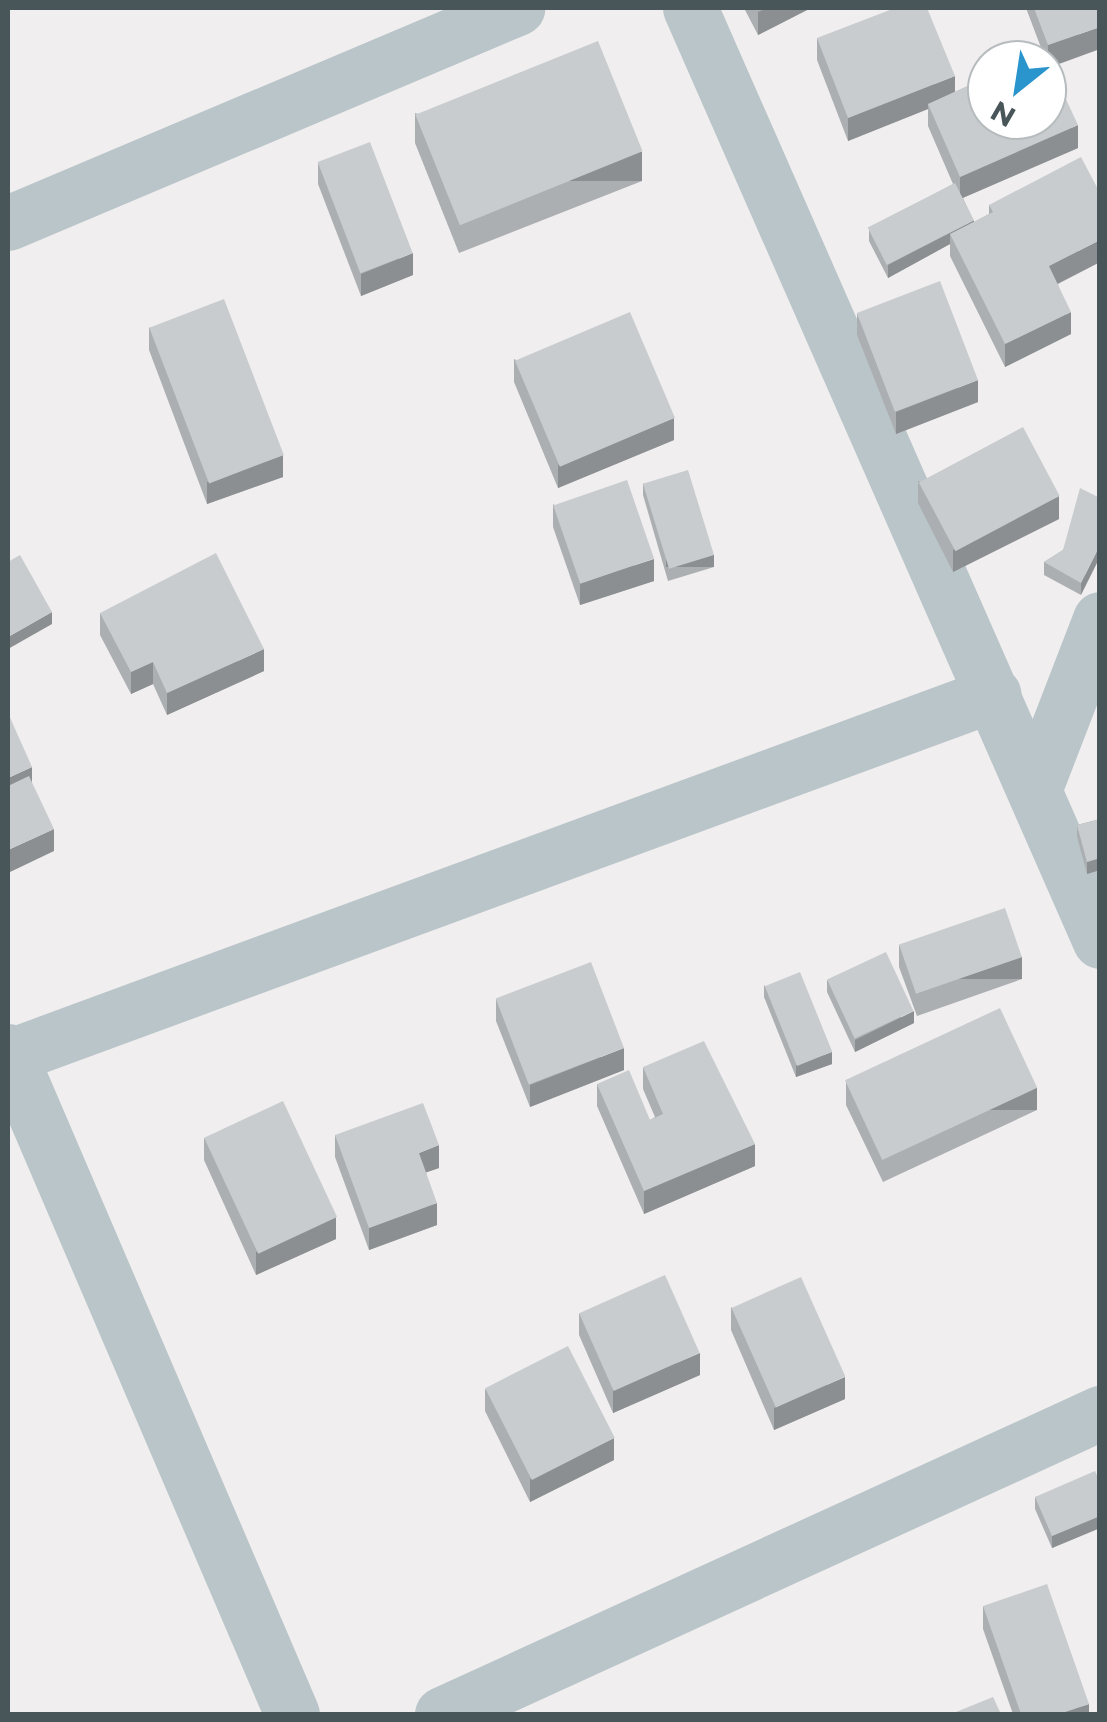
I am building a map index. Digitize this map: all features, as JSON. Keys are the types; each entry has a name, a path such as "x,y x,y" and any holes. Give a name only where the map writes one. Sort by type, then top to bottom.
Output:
{"street":[{"path":"8,223 517,8"},
{"path":"690,8 1036,785 1100,941"},
{"path":"1036,785 1100,619"},
{"path":"292,1714 9,1054 994,694"},
{"path":"442,1714 1100,1413"}],"building":[{"path":"895,8 927,8 955,76 848,118 817,38"},
{"path":"1034,8 1100,8 1100,27 1062,40 1046,40"},
{"path":"598,41 643,151 460,225 415,115"},
{"path":"967,86 967,140 1044,140 960,177 928,104"},
{"path":"1067,101 1078,125 1067,130"},
{"path":"370,142 413,253 360,273 318,162"},
{"path":"1081,157 1100,193 1100,240 1049,266 1071,312 1005,344 950,234 993,212 989,205"},
{"path":"955,183 974,220 887,265 868,227"},
{"path":"940,281 978,380 895,412 857,313"},
{"path":"224,299 284,455 209,484 149,328"},
{"path":"630,312 675,418 560,467 515,361"},
{"path":"1023,427 1060,496 955,551 919,482"},
{"path":"688,470 714,555 669,569 643,484"},
{"path":"627,480 654,558 580,584 553,505"},
{"path":"1080,488 1100,498 1100,545 1081,583 1044,562 1063,550"},
{"path":"216,553 264,649 167,693 153,662 131,672 100,613"},
{"path":"20,555 52,612 8,637 8,562"},
{"path":"8,713 32,767 8,778"},
{"path":"29,776 54,829 8,850 8,786"},
{"path":"1100,819 1100,858 1087,862 1077,825"},
{"path":"1005,908 1022,957 916,994 899,944"},
{"path":"886,952 913,1011 855,1038 827,979"},
{"path":"591,962 624,1048 529,1084 496,999"},
{"path":"800,972 832,1052 797,1066 765,986"},
{"path":"1000,1008 1037,1088 882,1160 845,1080"},
{"path":"704,1041 755,1144 644,1191 597,1084 629,1070 650,1120 663,1114 643,1067"},
{"path":"283,1101 337,1217 258,1254 204,1138"},
{"path":"423,1103 439,1145 419,1153 437,1203 369,1228 335,1135"},
{"path":"665,1275 700,1353 614,1391 579,1313"},
{"path":"801,1277 845,1377 776,1407 732,1308"},
{"path":"568,1346 615,1438 532,1480 485,1388"},
{"path":"1095,1471 1100,1482 1100,1516 1052,1536 1035,1497"},
{"path":"1047,1584 1089,1704 1059,1714 1021,1714 983,1606"},
{"path":"993,1697 1001,1714 951,1714"}]}
